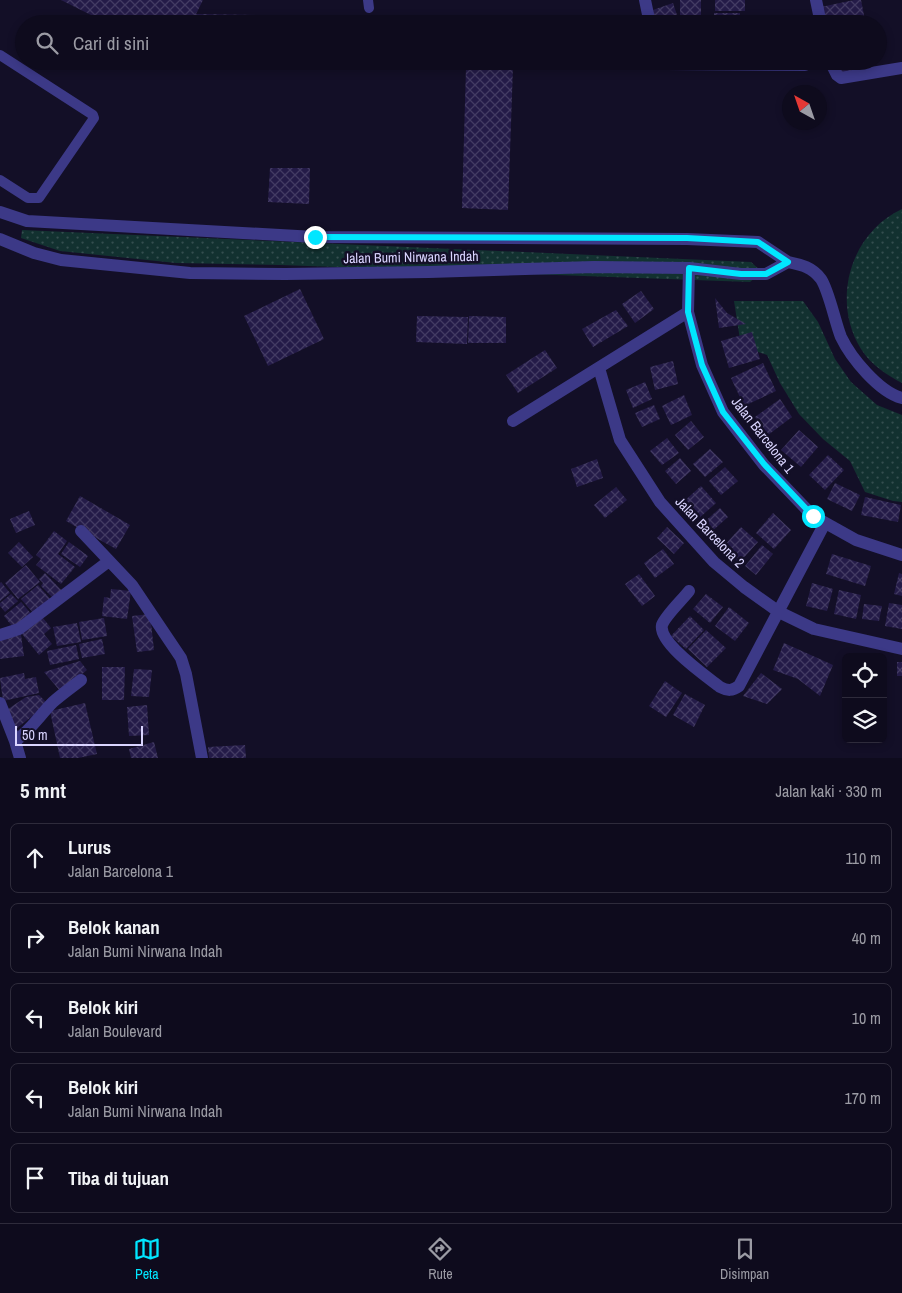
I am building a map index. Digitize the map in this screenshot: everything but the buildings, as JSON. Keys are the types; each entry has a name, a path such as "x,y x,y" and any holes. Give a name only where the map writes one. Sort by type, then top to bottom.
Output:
{"street":[{"path":"645,0 648,15"},
{"path":"816,0 819,15"},
{"path":"834,70 837,75 842,78 902,68"},
{"name":"Jalan Bumi Nirwana Indah","path":"0,212 28,222 315,237 687,238 758,242 788,262 766,274 741,274 689,268 594,267 381,273 190,273 61,260 34,253 0,239"},
{"path":"788,262 807,266 821,280 841,337 850,351 869,377 883,389 902,398"},
{"name":"Jalan Barcelona 1","path":"689,268 688,312 702,365 723,412 764,464 813,516 856,540 902,555"},
{"path":"513,421 688,312"},
{"name":"Jalan Barcelona 2","path":"598,368 620,440 660,502 714,562 744,588 779,612 814,629 902,648"},
{"path":"689,591 662,624 662,632 670,645 727,691 734,690 739,686 825,523"},
{"path":"80,531 132,585 181,658 186,674 202,758"},
{"path":"0,636 19,629 109,561"},
{"path":"15,741 26,734 35,721 54,702 81,680"},
{"path":"0,703 20,758"}],"lane":[{"path":"0,55 15,65"},
{"path":"0,180 28,198 39,198 94,118 93,115 23,70"}],"green space":[{"path":"902,209 902,383 874,365 861,349 852,330 847,310 847,290 851,270 858,251 869,234 884,220"},
{"path":"22,230 751,262 762,272 750,282 176,263 60,251 21,238"},
{"path":"734,301 803,301 818,322 835,359 851,382 877,405 902,415 902,502 865,492 850,461 823,439 799,414 780,383 767,355 741,346"}],"route":[{"path":"315,237 687,238 758,242 788,262 766,274 741,274 689,268 688,312 702,365 723,412 764,464 813,516"}]}
